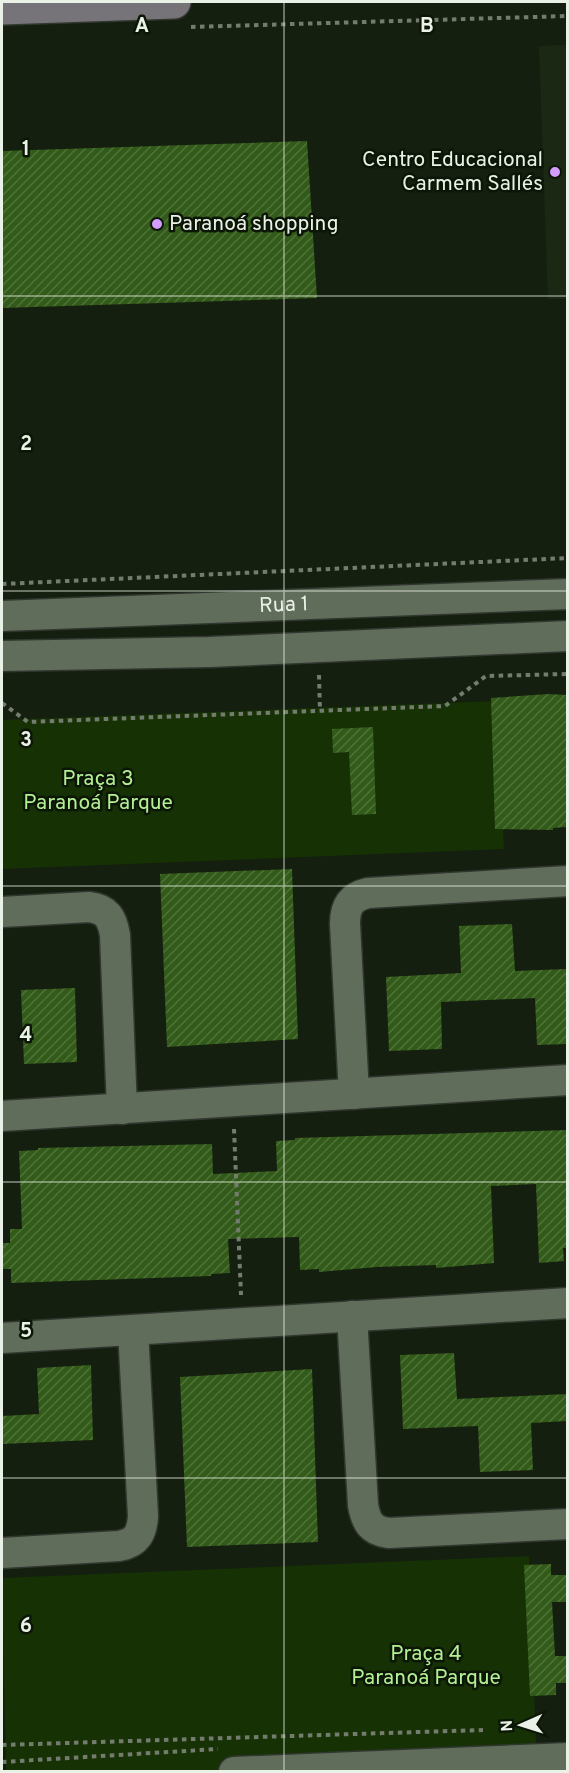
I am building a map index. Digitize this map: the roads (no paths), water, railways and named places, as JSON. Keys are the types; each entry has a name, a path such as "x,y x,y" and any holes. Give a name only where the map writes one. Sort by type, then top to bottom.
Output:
{"street":[{"path":"2,8 182,14"},
{"name":"Rua 1","path":"2,616 567,594"},
{"name":"Rua 1","path":"2,656 318,647 567,636"},
{"path":"354,1094 345,924 345,912 349,902 357,896 368,893 567,881"},
{"path":"2,912 89,907 100,908 108,914 113,923 115,935 122,1108"},
{"path":"2,1116 567,1080"},
{"path":"2,1338 567,1303"},
{"path":"352,1316 363,1505 365,1517 370,1526 378,1532 389,1533 567,1524"},
{"path":"2,1553 119,1546 130,1544 137,1538 143,1516 133,1330"},
{"path":"229,1760 567,1758"}],"place":[{"name":"Centro Educacional Carmem Sallés","path":"555,172"},
{"name":"Paranoá shopping","path":"157,224"}],"park label":[{"name":"Praça 3 Paranoá Parque","path":"98,791"},
{"name":"Praça 4 Paranoá Parque","path":"426,1666"}]}
